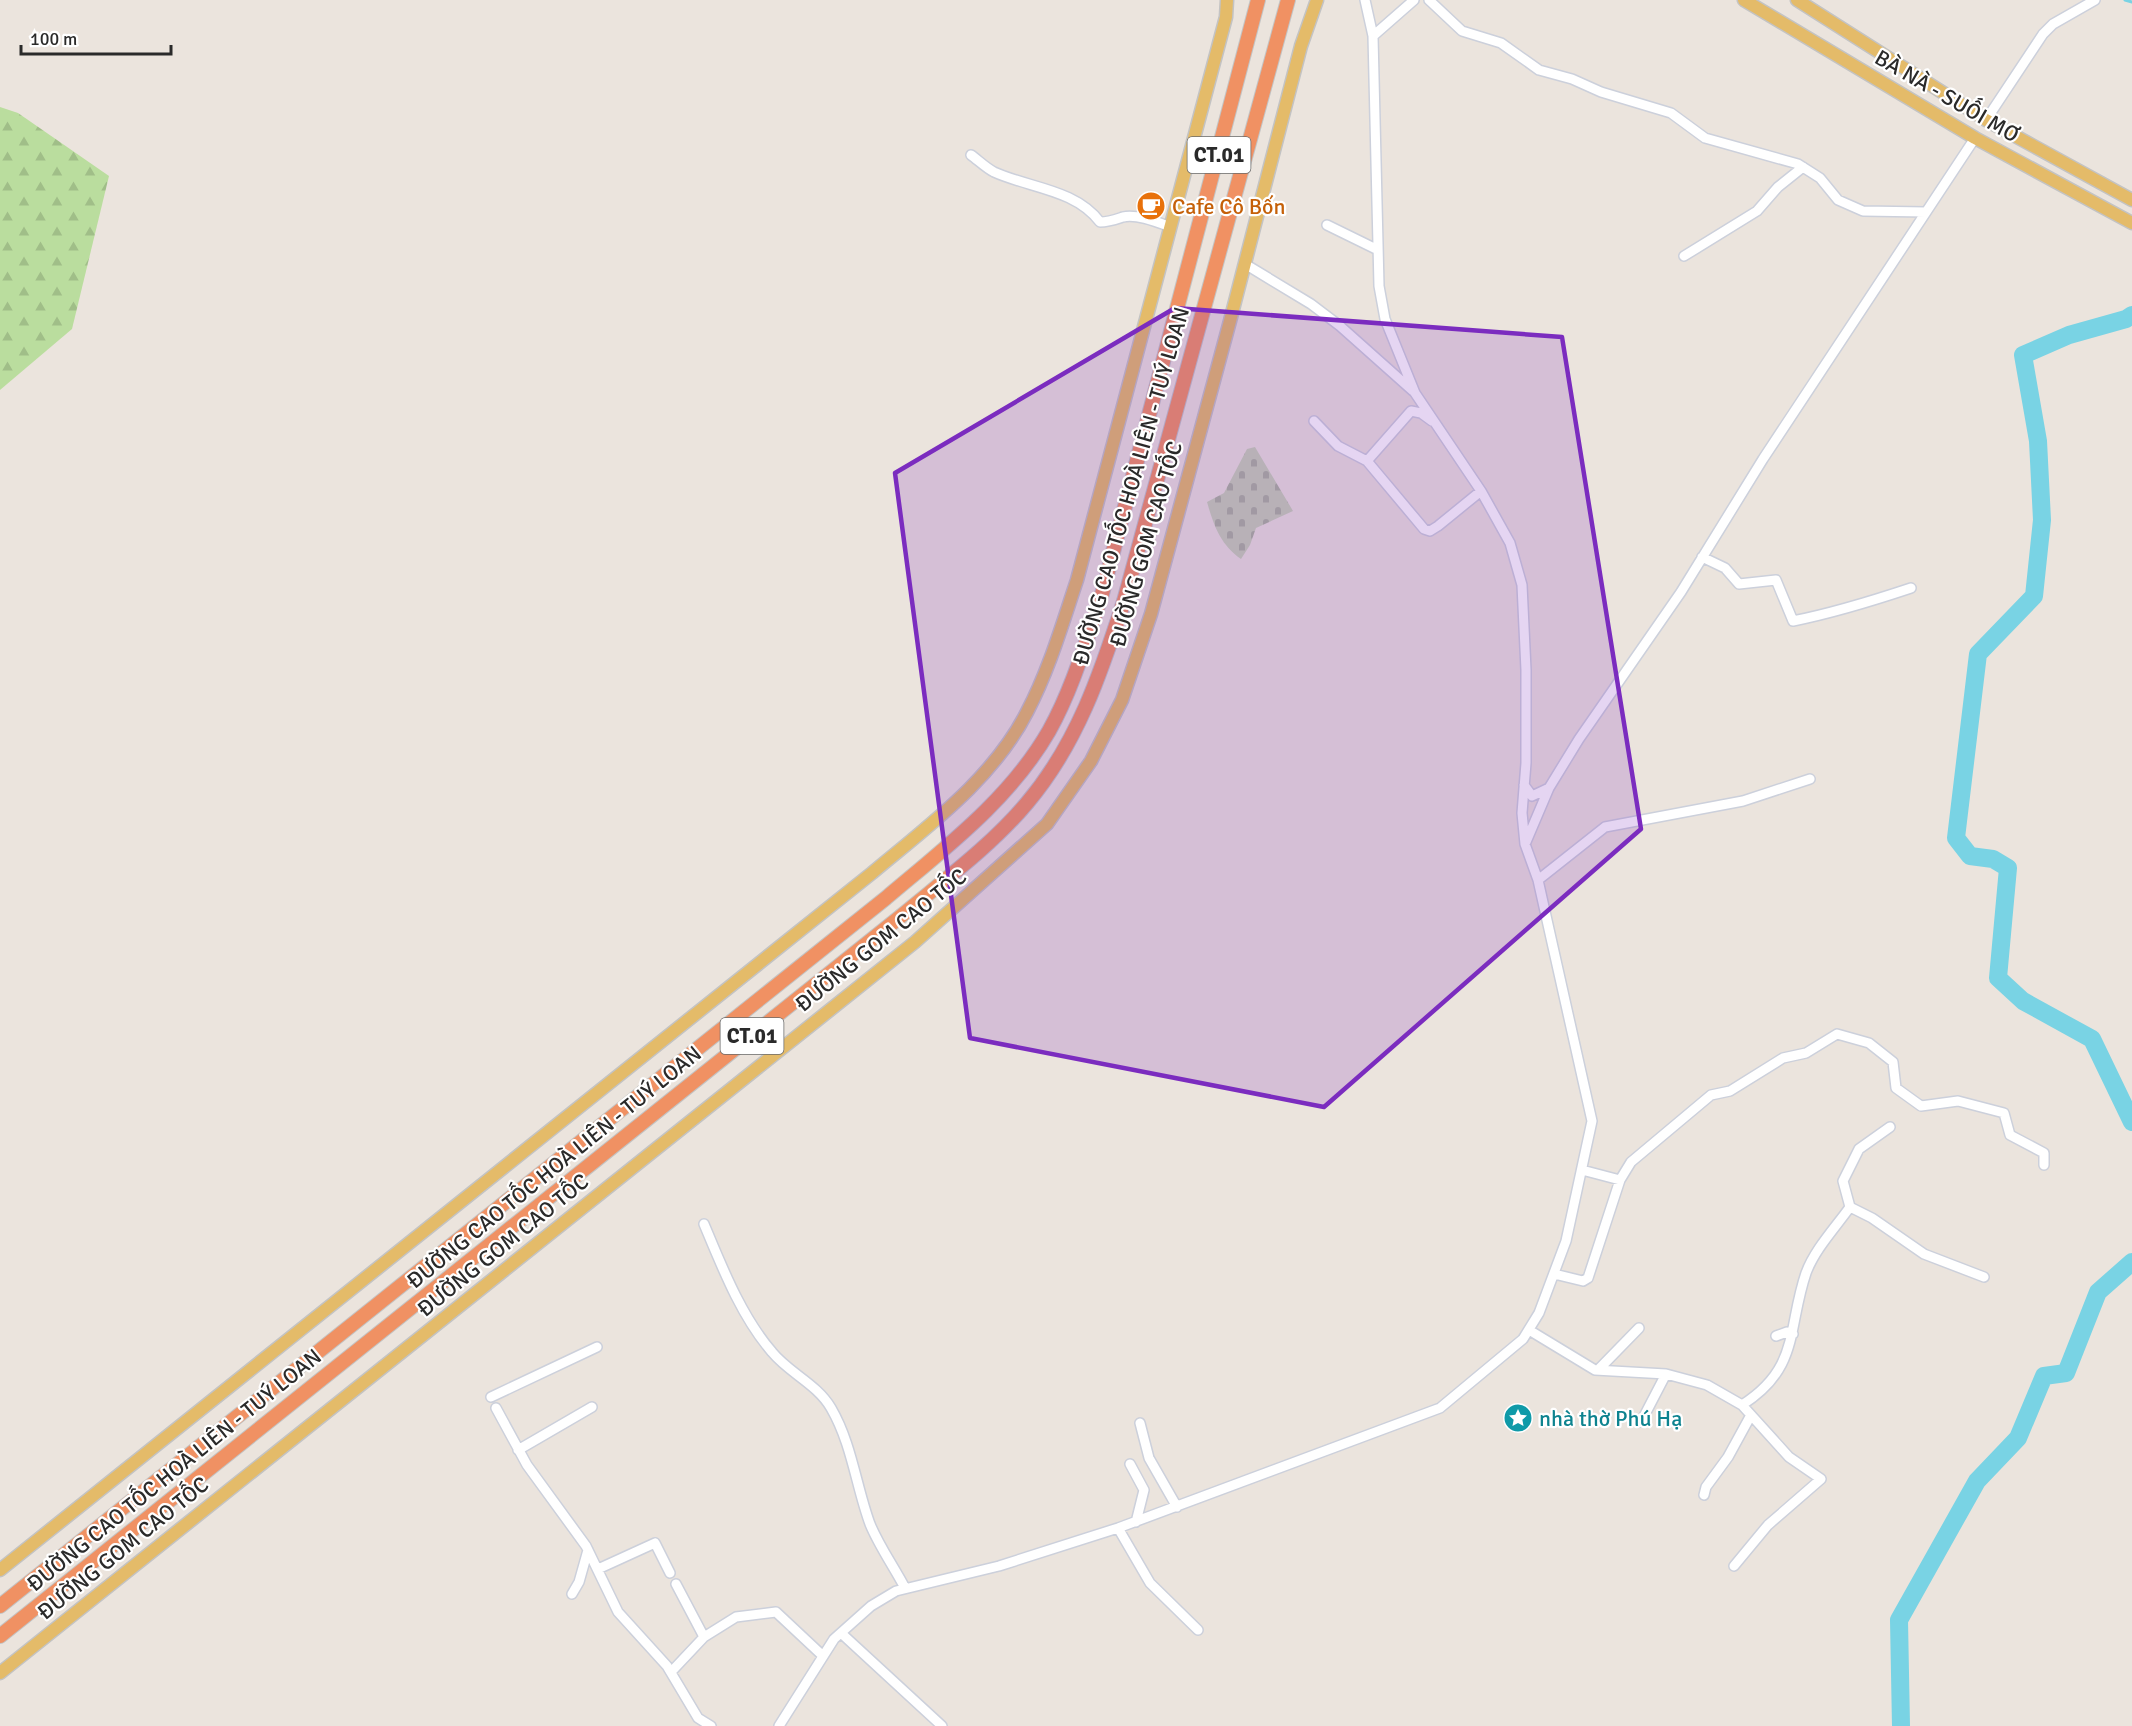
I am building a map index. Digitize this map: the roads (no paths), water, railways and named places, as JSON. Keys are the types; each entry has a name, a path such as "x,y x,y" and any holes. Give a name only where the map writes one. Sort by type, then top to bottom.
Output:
{"highway":[{"path":"1178,310 1248,0"},
{"name":"ĐƯỜNG CAO TỐC HOÀ LIÊN - TUÝ LOAN","path":"0,1606 886,898 966,829 1008,788 1048,732 1074,679 1102,594 1178,310 1257,0"},
{"name":"ĐƯỜNG CAO TỐC HOÀ LIÊN - TUÝ LOAN","path":"0,1636 900,917 982,847 1027,803 1068,745 1096,687 1124,602 1288,0"},
{"path":"1222,239 1296,0"}],"main road":[{"path":"0,1570 872,873 948,808 988,768 1026,715 1048,668 1077,580 1226,16 1227,0"},
{"name":"ĐƯỜNG GOM CAO TỐC","path":"0,1673 906,949 1047,824 1091,761 1122,700 1150,614 1245,264 1301,46 1317,0"},
{"name":"BÀ NÀ - SUỐI MƠ","path":"1744,0 1975,138 2132,223"},
{"name":"BÀ NÀ - SUỐI MƠ","path":"1797,0 1986,120 2132,200"},
{"path":"1975,138 1986,120"}],"street":[{"path":"779,1726 823,1656 841,1633 871,1606 905,1588 999,1566 1136,1522 1440,1408 1523,1339 1554,1274 1566,1241 1592,1121 1538,880 1525,844 1522,813 1526,763 1526,670 1521,585 1510,543 1482,491 1415,393 1385,319 1376,249 1373,36 1365,0"},
{"path":"1373,36 1414,0"},
{"path":"1429,0 1462,31 1501,43 1539,70 1572,79 1601,92 1671,112 1705,138 1760,152 1803,167 1820,178 1838,200 1863,211 1926,212"},
{"path":"1986,120 2043,34 2053,24 2095,0"},
{"path":"1525,844 1549,788 1975,138"},
{"path":"971,155 993,171 1047,189 1089,208 1100,222 1115,222 1123,217 1150,220 1171,227"},
{"path":"1684,256 1757,211 1778,187 1803,167"},
{"path":"1327,225 1376,249"},
{"path":"1245,264 1311,304 1340,326 1415,393"},
{"path":"1367,461 1411,411 1421,413 1438,426"},
{"path":"1314,421 1338,446 1367,461 1424,530 1431,531 1482,491"},
{"path":"1702,557 1725,568 1739,584 1776,580 1793,621 1843,607 1855,607 1911,588"},
{"path":"1538,880 1605,827 1743,801 1810,779"},
{"path":"1523,783 1532,796 1549,788"},
{"path":"1554,1274 1583,1281 1588,1278 1620,1180 1631,1162 1711,1095 1730,1091 1783,1058 1806,1053 1837,1034 1869,1043 1893,1062 1896,1088 1921,1106 1958,1101 2004,1113 2007,1116 2010,1135 2044,1153 2044,1165"},
{"path":"1850,1208 1843,1181 1859,1149 1890,1127"},
{"path":"1582,1170 1620,1180"},
{"path":"1850,1208 1872,1218 1924,1254 1984,1277"},
{"path":"1742,1405 1760,1394 1771,1382 1787,1354 1807,1272 1822,1244 1850,1208"},
{"path":"704,1224 723,1271 765,1343 781,1362 817,1391 830,1406 848,1448 871,1527 905,1588"},
{"path":"1598,1370 1639,1328"},
{"path":"1529,1330 1570,1357 1598,1370 1666,1374 1707,1385 1742,1405 1789,1457 1821,1479 1768,1525 1734,1566"},
{"path":"1776,1336 1787,1332 1793,1334"},
{"path":"491,1397 597,1347"},
{"path":"1641,1422 1666,1374"},
{"path":"518,1450 592,1407"},
{"path":"496,1408 544,1492 588,1551 618,1612 638,1631 671,1672 698,1718 711,1726"},
{"path":"1704,1495 1706,1487 1728,1457 1751,1415"},
{"path":"1140,1423 1149,1458 1177,1507"},
{"path":"1130,1464 1144,1490 1136,1522"},
{"path":"1118,1528 1150,1583 1198,1630"},
{"path":"598,1569 655,1543 670,1573"},
{"path":"572,1594 579,1582 588,1551"},
{"path":"676,1584 704,1637"},
{"path":"671,1672 704,1637 736,1617 776,1612 823,1656"},
{"path":"841,1633 942,1726"}],"waterway":[{"path":"2125,0 2132,2"},
{"path":"2132,315 2126,319 2069,335 2023,355 2038,441 2042,520 2034,596 1978,654 1956,838 1970,856 1993,859 2008,868 1998,978 2023,1001 2092,1039 2132,1122"},
{"path":"1901,1726 1899,1620 1977,1481 2018,1438 2044,1376 2066,1373 2098,1292 2132,1262"}],"place":[{"name":"Cafe Cô Bốn","path":"1151,206"},
{"name":"nhà thờ Phú Hạ","path":"1518,1418"}]}
